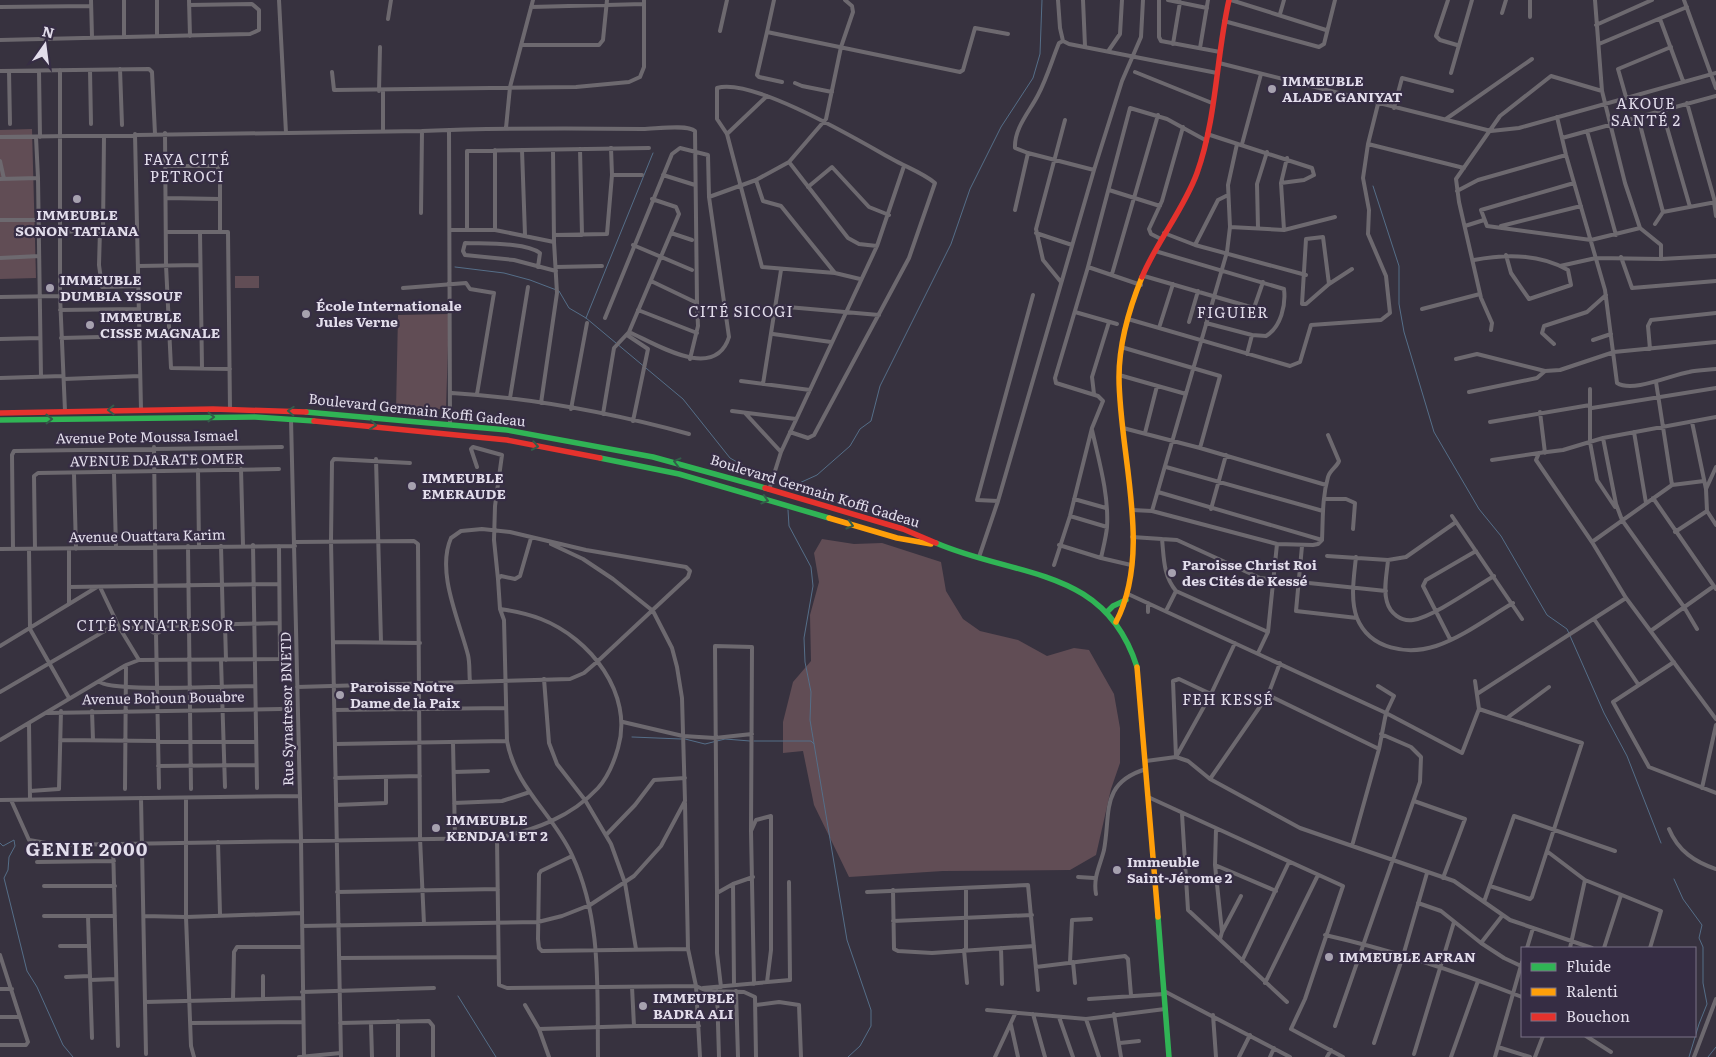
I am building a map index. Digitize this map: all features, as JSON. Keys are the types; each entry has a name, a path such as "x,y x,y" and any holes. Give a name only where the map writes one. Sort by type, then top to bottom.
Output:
{"main road":[{"path":"1116,622 1123,614 1127,597 1132,537 1132,510 1119,376 1122,347 1128,320 1144,276 1160,239 1196,175 1207,138 1224,21 1230,0"},
{"name":"Boulevard Germain Koffi Gadeau","path":"0,413 141,409 319,412 507,430 653,457 903,529 940,545"},
{"name":"Boulevard Germain Koffi Gadeau","path":"0,420 153,417 291,419 376,425 507,440 634,464 686,476 897,538 940,545"},
{"path":"940,545 1061,582 1083,593 1107,612 1116,622 1132,652 1138,671 1169,1057"},
{"path":"1107,612 1127,597"}],"street":[{"path":"91,0 92,37"},
{"path":"124,0 124,37"},
{"path":"157,0 157,36"},
{"path":"189,0 190,36"},
{"path":"279,0 286,134"},
{"path":"388,19 392,0"},
{"path":"506,128 510,87 533,0"},
{"path":"720,31 727,0"},
{"path":"774,0 757,74 759,77 782,82"},
{"path":"710,196 756,180 788,162 824,122 828,115 841,47 853,12 852,6 845,0"},
{"path":"1058,0 1063,41"},
{"path":"1083,0 1085,46"},
{"path":"1109,50 1120,34 1122,0"},
{"path":"979,557 998,502 1094,170 1132,55 1140,37 1143,0"},
{"path":"1159,0 1159,37 1161,41 1220,52"},
{"path":"1168,0 1207,8"},
{"path":"1200,48 1208,0"},
{"path":"1230,0 1280,14 1326,30"},
{"path":"1280,14 1284,0"},
{"path":"1224,21 1319,46 1324,44 1335,0"},
{"path":"1448,0 1436,36 1440,40 1457,45"},
{"path":"1451,73 1457,45 1472,0"},
{"path":"1502,13 1506,0"},
{"path":"1530,0 1530,17"},
{"path":"1595,0 1602,91 1625,183 1640,228 1662,245 1661,259"},
{"path":"1596,25 1652,0"},
{"path":"1684,0 1714,73 1716,88"},
{"path":"332,72 334,90 381,91 576,87 636,80 644,67 644,2 607,2 531,7"},
{"path":"521,45 599,45 603,40 607,2"},
{"path":"1173,44 1180,2"},
{"path":"0,40 190,36 256,33 259,30 259,10 252,4 189,5"},
{"path":"0,7 91,6"},
{"path":"1599,44 1687,7"},
{"path":"1660,19 1683,81"},
{"path":"767,32 960,72 963,70 975,28 1008,34"},
{"path":"1094,170 1015,148 1016,139 1027,110 1038,95 1059,43 1063,41 1217,73"},
{"path":"380,47 382,131"},
{"path":"1626,97 1618,69 1671,47"},
{"path":"1446,120 1532,59"},
{"path":"1219,63 1491,131 1507,130 1557,117 1714,73"},
{"path":"60,70 60,310 65,411"},
{"path":"90,70 91,124"},
{"path":"120,70 122,125"},
{"path":"0,72 151,70 155,134"},
{"path":"9,71 10,124"},
{"path":"39,71 38,220 41,377"},
{"path":"1135,72 1212,103"},
{"path":"1152,511 1227,252 1230,226 1228,185 1261,74"},
{"path":"1492,330 1492,323 1480,294 1456,180 1500,116 1551,76 1602,91"},
{"path":"1394,108 1402,78 1452,91"},
{"path":"795,83 832,92"},
{"path":"790,432 812,438 913,248 935,183 824,122 768,96 743,90 717,88 717,119 728,134 762,267 835,273 860,279"},
{"path":"728,134 768,96"},
{"path":"1562,138 1716,96"},
{"path":"1687,103 1715,202 1716,216"},
{"path":"1128,320 1293,366 1302,359 1311,325 1381,320 1390,314 1386,276 1368,234 1369,210 1363,178 1368,144 1378,104"},
{"path":"1054,565 1070,516 1092,428 1103,401 1094,394 1054,382 1088,267 1130,108 1158,115 1207,138 1267,152 1312,168 1314,175 1304,180 1281,183"},
{"path":"1662,110 1690,207"},
{"path":"1112,274 1158,115"},
{"path":"1557,117 1606,295 1617,383 1620,385 1656,382 1688,372 1716,369"},
{"path":"1638,117 1663,212"},
{"path":"1061,282 1044,260 1036,232 1065,120"},
{"path":"0,137 135,134 286,134 506,128 657,129 688,127 695,131 699,308 697,333 690,359"},
{"path":"1160,239 1151,234 1149,229 1160,206 1183,127"},
{"path":"449,130 449,283 452,392 450,424"},
{"path":"421,213 422,131"},
{"path":"1587,131 1616,235"},
{"path":"135,134 141,409"},
{"path":"166,134 166,265 171,368 230,368"},
{"path":"104,136 102,230 99,265 102,287 138,286"},
{"path":"1368,144 1464,168"},
{"path":"554,235 605,235 608,232 612,175 611,148"},
{"path":"467,229 466,153 470,150 649,148"},
{"path":"605,318 633,245 672,154 676,149 696,151 708,155 710,196 729,337 721,354 690,359 627,335"},
{"path":"494,150 495,230"},
{"path":"522,150 525,236"},
{"path":"542,403 558,293 554,242 553,150"},
{"path":"580,150 582,235"},
{"path":"1258,228 1257,184 1267,152"},
{"path":"1015,210 1028,153"},
{"path":"1457,191 1478,180 1566,155"},
{"path":"1284,230 1281,183 1286,158"},
{"path":"0,162 2,179 38,178"},
{"path":"788,162 848,238 859,244 877,246"},
{"path":"166,166 217,166 220,173 220,231"},
{"path":"808,187 832,166 869,207 888,215"},
{"path":"769,490 781,452 877,246 904,166"},
{"path":"663,174 695,185"},
{"path":"612,175 642,175"},
{"path":"756,180 763,201 781,206 835,273"},
{"path":"1574,183 1481,210 1484,220 1487,226 1496,228 1591,240 1640,228"},
{"path":"1109,190 1160,206"},
{"path":"1195,245 1218,200 1228,194"},
{"path":"166,198 220,199"},
{"path":"603,414 614,348 627,335 680,211 652,199"},
{"path":"1655,224 1663,212 1715,202"},
{"path":"1496,228 1581,206"},
{"path":"1230,226 1284,230 1335,217"},
{"path":"0,220 38,220"},
{"path":"1465,226 1484,220"},
{"path":"61,232 137,228"},
{"path":"450,230 495,230 554,242"},
{"path":"167,232 228,232 230,410"},
{"path":"200,232 202,368"},
{"path":"1036,232 1072,245"},
{"path":"671,233 692,240"},
{"path":"1164,233 1195,245 1306,274"},
{"path":"1329,284 1323,237 1305,240 1306,274 1302,300 1304,304 1352,269"},
{"path":"538,267 540,253 536,250 506,245 465,242 464,244 465,255 514,260 538,267 556,269 602,266"},
{"path":"633,245 692,270"},
{"path":"1155,251 1284,289 1281,316 1271,334 1266,336 1252,335 1206,323"},
{"path":"1474,260 1506,255 1532,258 1568,270 1571,285 1531,299 1513,276 1506,255"},
{"path":"0,258 39,256"},
{"path":"1560,266 1596,258 1661,259 1716,256"},
{"path":"1621,258 1632,288 1716,282"},
{"path":"138,266 200,265"},
{"path":"1088,267 1141,285"},
{"path":"763,384 773,334 781,270"},
{"path":"1144,276 1254,308 1263,282"},
{"path":"651,281 698,303"},
{"path":"402,288 466,283 470,288 494,293 477,394"},
{"path":"1159,328 1173,284"},
{"path":"510,398 528,287"},
{"path":"1189,322 1198,291"},
{"path":"1422,309 1480,294"},
{"path":"998,502 977,500 1033,295"},
{"path":"1554,344 1542,332 1544,326 1587,312 1606,295"},
{"path":"0,297 60,296"},
{"path":"776,306 879,315"},
{"path":"60,310 139,308"},
{"path":"638,310 697,333"},
{"path":"1075,312 1117,324"},
{"path":"1650,349 1648,326 1651,320 1716,313"},
{"path":"1094,394 1092,377 1109,322"},
{"path":"571,409 587,323"},
{"path":"773,334 831,342"},
{"path":"1593,340 1611,334"},
{"path":"627,335 648,349 633,421"},
{"path":"1247,354 1252,335"},
{"path":"61,338 140,336"},
{"path":"0,339 40,338"},
{"path":"1456,359 1477,354 1545,371 1560,370 1614,352 1716,342"},
{"path":"1122,347 1220,376 1200,448"},
{"path":"1469,392 1537,378 1545,371"},
{"path":"0,378 140,376"},
{"path":"1119,376 1186,394"},
{"path":"741,381 810,390"},
{"path":"1656,382 1672,485"},
{"path":"1145,433 1158,386"},
{"path":"1490,422 1540,412 1591,407 1716,388"},
{"path":"1590,389 1590,442 1599,486 1618,510"},
{"path":"452,392 542,403 603,414 689,434"},
{"path":"732,411 796,420"},
{"path":"1540,412 1545,452"},
{"path":"745,413 781,452"},
{"path":"1492,460 1562,450 1603,438 1716,417"},
{"name":"Rue Synatresor BNETD","path":"291,419 304,1057"},
{"path":"1692,422 1706,489 1707,510 1716,525"},
{"path":"1092,428 1104,487 1106,508 1107,527 1102,558"},
{"path":"1123,428 1174,440 1326,485"},
{"path":"1634,432 1646,503"},
{"path":"1132,510 1152,511 1277,544 1302,546 1318,544 1322,540 1322,511 1326,485 1329,474 1339,461 1328,434"},
{"path":"1603,438 1618,510 1622,520 1684,607 1697,630"},
{"name":"Avenue Pote Moussa Ismael","path":"13,548 12,452 154,447 282,446"},
{"path":"154,447 156,620"},
{"path":"477,468 471,449 473,447 502,454 495,506 494,530 500,609 504,620 504,680 507,741 510,760 519,778 553,822 572,856 590,905 597,950 598,1057"},
{"path":"1539,453 1536,460 1592,542 1626,598 1652,630 1716,719"},
{"path":"1211,509 1226,455"},
{"path":"299,1057 341,1055 331,541 333,460 376,460 410,463"},
{"path":"376,460 381,642"},
{"path":"1166,466 1322,511"},
{"path":"1706,489 1716,467"},
{"path":"241,469 242,546"},
{"name":"AVENUE DJARATE OMER","path":"35,549 36,474 279,469"},
{"path":"198,470 199,546"},
{"path":"114,473 116,548"},
{"path":"74,474 76,548"},
{"path":"1592,542 1672,485 1704,481"},
{"path":"1158,492 1322,540"},
{"path":"1652,630 1715,587 1675,532 1654,498"},
{"path":"1074,499 1106,508"},
{"path":"1324,499 1346,499 1355,503 1353,529"},
{"path":"1675,532 1707,510"},
{"path":"1070,516 1107,527"},
{"path":"1452,516 1514,604 1522,619"},
{"path":"1327,556 1388,560 1413,555 1456,522"},
{"path":"297,687 470,682 570,678 584,673 653,611 688,577 688,569 494,530 461,531 451,538 445,560 449,588 468,657 470,682"},
{"path":"1132,537 1162,538 1190,545 1260,578 1386,591"},
{"path":"498,579 501,576 515,579 520,576 531,538"},
{"path":"1162,538 1164,566 1168,578 1176,591 1268,632"},
{"name":"Avenue Ouattara Karim","path":"0,549 279,546 331,541 414,541 418,544 420,643"},
{"path":"545,541 582,559 613,579 653,611 672,648 682,698 688,949 696,986 700,1057"},
{"path":"1258,653 1268,632 1277,544"},
{"path":"253,545 257,788"},
{"path":"1060,545 1131,565"},
{"path":"188,546 192,789"},
{"path":"221,546 224,624 221,686 225,787"},
{"path":"0,740 126,665 139,660 280,659 279,546"},
{"path":"1302,546 1296,611 1357,618"},
{"path":"29,549 30,628 48,664 69,698"},
{"path":"69,549 69,604"},
{"path":"1450,639 1423,586 1426,580 1476,551"},
{"path":"1356,557 1353,588 1357,618 1376,641 1391,648 1405,651 1420,650 1450,639 1514,604"},
{"path":"1388,560 1386,591 1390,610 1396,616 1405,620 1414,620 1435,610 1494,576"},
{"path":"69,587 278,584"},
{"path":"0,646 98,587"},
{"path":"98,587 118,627 139,660"},
{"path":"1164,612 1176,591"},
{"path":"1127,597 1148,603 1164,612 1280,663 1386,713 1462,753 1479,709 1475,681"},
{"path":"1477,694 1626,598"},
{"path":"1148,603 1148,612"},
{"path":"11,800 29,840 58,845 497,838 524,832 553,822 586,800 600,786 614,764 623,722 621,707 612,684 598,661 569,635 542,619 500,609"},
{"path":"1594,619 1638,684"},
{"path":"156,620 161,622 163,626"},
{"path":"150,627 151,622 156,620"},
{"path":"163,626 279,623"},
{"path":"156,633 161,631 163,626"},
{"path":"0,692 108,629 118,627 150,627"},
{"path":"150,627 156,633"},
{"path":"156,633 158,788"},
{"path":"333,642 420,643 420,838 424,891 424,924"},
{"path":"1176,757 1211,694 1235,643"},
{"path":"721,986 718,953 714,646 752,646 751,831 754,984"},
{"path":"1674,662 1613,702 1649,768 1716,794"},
{"path":"1210,779 1268,694 1280,663"},
{"path":"125,789 126,665"},
{"path":"1176,757 1173,681 1178,678 1211,694"},
{"path":"544,679 548,743 557,764 586,800 606,835 625,883 636,949"},
{"path":"99,681 104,685 157,688 254,686"},
{"path":"1352,846 1379,749 1386,713 1394,696 1378,686"},
{"path":"1507,718 1549,687"},
{"path":"1268,694 1379,749"},
{"name":"Avenue Bohoun Bouabre","path":"45,713 61,711 281,708"},
{"path":"334,710 506,708"},
{"path":"1479,709 1582,743 1548,852 1530,899 1490,886"},
{"path":"30,791 59,789 61,711"},
{"path":"92,711 92,740"},
{"path":"623,722 683,736 715,738 752,734"},
{"path":"29,723 30,799"},
{"path":"1702,788 1716,725"},
{"path":"1335,1026 1420,782 1421,758 1411,747 1381,734"},
{"path":"60,740 256,742"},
{"path":"335,744 507,741"},
{"path":"453,742 455,838"},
{"path":"1146,761 1176,757 1188,761 1210,779 1300,828 1454,881 1502,916 1589,947"},
{"path":"158,766 256,765"},
{"path":"1096,894 1094,878 1101,861 1105,842 1109,802 1124,780 1132,773 1146,769"},
{"path":"454,772 488,770"},
{"path":"335,778 420,776"},
{"path":"336,805 386,803 386,777"},
{"path":"606,835 635,805 654,780 685,778"},
{"path":"454,804 502,801 530,792"},
{"path":"0,800 300,796"},
{"path":"1148,797 1216,830 1343,886 1304,999 1291,1029 1343,1057"},
{"path":"141,798 140,843 144,916 146,1054"},
{"path":"186,798 186,917 189,1000 194,1057"},
{"path":"302,926 498,924 538,922 562,916 590,905 625,883 661,846 685,801"},
{"path":"1414,801 1465,819 1443,878"},
{"path":"1182,814 1188,910 1287,1002"},
{"path":"751,831 756,820 771,816 770,950 767,982"},
{"path":"1484,902 1514,816 1615,852"},
{"path":"1216,830 1215,865 1222,932"},
{"path":"1669,830 1681,850 1700,864 1716,870"},
{"path":"497,838 499,986 502,988 696,986 717,991 750,993 755,997 756,1005 756,1057"},
{"path":"218,842 220,914"},
{"path":"113,844 118,1046"},
{"path":"1548,852 1585,880 1661,910 1650,947"},
{"path":"572,856 540,870 538,945 542,951 688,949"},
{"path":"37,862 114,861"},
{"path":"1242,961 1289,862"},
{"path":"1215,865 1276,891"},
{"path":"1374,1043 1404,956 1427,873"},
{"path":"1265,983 1318,875"},
{"path":"1078,877 1094,878"},
{"path":"717,894 733,884 753,878"},
{"path":"1570,947 1585,880"},
{"path":"701,988 790,980 789,882"},
{"path":"733,884 734,985"},
{"path":"867,892 1028,885 1038,990"},
{"path":"44,886 114,886"},
{"path":"966,888 966,983"},
{"path":"338,892 498,889"},
{"path":"893,890 894,948 898,951 932,953 1034,946"},
{"path":"1604,947 1621,895"},
{"path":"1220,939 1240,896"},
{"path":"1418,903 1441,910 1481,943 1504,958 1521,964"},
{"path":"144,916 186,917 220,914 302,913"},
{"path":"893,921 1032,915"},
{"path":"44,916 115,916"},
{"path":"88,916 92,1038"},
{"path":"1481,943 1502,916"},
{"path":"1075,983 1072,962 1072,920 1091,919"},
{"path":"1414,1054 1454,922"},
{"path":"1527,947 1533,928"},
{"path":"1325,935 1364,944 1440,967 1521,997"},
{"path":"60,946 88,946"},
{"path":"233,1000 234,952 238,947 302,947"},
{"path":"1000,948 1002,984"},
{"path":"0,955 12,989 27,1044 0,1045"},
{"path":"339,958 498,957"},
{"path":"1036,967 1127,957 1131,995"},
{"path":"1495,1057 1521,968"},
{"path":"263,976 263,999"},
{"path":"66,977 116,979"},
{"path":"1451,1057 1478,981"},
{"path":"632,987 634,1026"},
{"path":"302,992 434,988"},
{"path":"0,989 12,989"},
{"path":"717,991 719,1057"},
{"path":"736,992 738,1057"},
{"path":"1089,999 1164,992 1213,1015 1290,1057"},
{"path":"145,1002 302,998"},
{"path":"1694,1057 1716,1000"},
{"path":"756,1005 779,1002 799,1005 800,1057"},
{"path":"525,1005 539,1029 549,1057"},
{"path":"987,1010 1086,1019 1165,1009"},
{"path":"995,1057 1015,1014"},
{"path":"1033,1014 1045,1057"},
{"path":"1114,1014 1122,1057"},
{"path":"1213,1015 1216,1057"},
{"path":"0,1017 20,1017"},
{"path":"1059,1017 1073,1057"},
{"path":"1086,1019 1099,1057"},
{"path":"340,1023 371,1024 398,1021 429,1021 433,1026 433,1057"},
{"path":"398,1021 398,1057"},
{"path":"191,1023 303,1022"},
{"path":"371,1024 372,1057"},
{"path":"1011,1025 1018,1057"},
{"path":"539,1029 699,1026"},
{"path":"1239,1057 1250,1035"},
{"path":"1535,1057 1543,1037"},
{"path":"1588,1037 1611,1052"},
{"path":"1120,1042 1139,1041"},
{"path":"1498,1047 1530,1057"},
{"path":"1270,1057 1274,1048"},
{"path":"1327,1057 1331,1050"}],"shaded area":[{"path":"32,129 36,278 0,279 0,130"},
{"path":"235,276 259,276 259,288 235,288"},
{"path":"449,314 446,409 396,410 398,315"},
{"path":"822,539 854,544 882,543 941,562 946,591 963,619 980,631 1018,640 1047,656 1074,648 1089,650 1114,694 1120,728 1120,763 1111,789 1096,855 1070,870 943,871 849,877 814,805 803,751 783,753 783,722 793,682 811,661 810,615 819,582 814,553"}],"waterway":[{"path":"777,480 790,490 795,485 817,475 850,446 860,429 871,421 880,386 951,244 970,189 1001,127 1033,78 1040,54 1042,0"},
{"path":"586,318 653,153"},
{"path":"1373,186 1399,266 1399,304 1404,332 1434,432 1479,509 1501,536 1547,615 1567,629 1604,713 1627,756 1661,843"},
{"path":"455,267 504,273 559,291 569,308 586,318 683,399 730,458 756,473 771,477"},
{"path":"788,510 789,526 811,567 813,586 804,638 805,662 811,692 810,720 847,940 871,1010 871,1026 860,1046 848,1057"},
{"path":"632,737 681,739"},
{"path":"685,739 705,744 725,739 750,741"},
{"path":"754,741 811,741 814,744"},
{"path":"0,843 3,846 14,840 15,846 9,857 8,870 4,878 27,971 37,987 63,1045 73,1057"},
{"path":"1674,879 1683,899 1702,925 1699,938 1703,947 1703,983 1707,1004 1696,1034"},
{"path":"458,996 496,1057"},
{"path":"1689,1057 1695,1037"},
{"path":"1708,1057 1716,1047"}],"traffic: fast":[{"path":"306,412 507,430 653,457 765,488"},
{"path":"0,420 255,417 314,421"},
{"path":"600,458 679,474 829,518"},
{"path":"936,543 1055,580 1081,593 1103,610 1122,634 1137,667"},
{"path":"1107,612 1113,606 1126,600"},
{"path":"1158,917 1169,1057"}],"traffic: slow":[{"path":"1116,622 1127,594 1132,565 1133,534 1120,407 1119,364 1126,326 1142,277"},
{"path":"829,518 897,538 931,544"},
{"path":"1137,667 1158,917"}],"traffic: jam":[{"path":"1142,277 1192,186 1204,152 1229,0"},
{"path":"0,413 213,409 306,412"},
{"path":"314,421 507,440 600,458"},
{"path":"765,488 903,529 936,543"}],"place":[{"name":"IMMEUBLE ALADE GANIYAT","path":"1272,89"},
{"name":"IMMEUBLE SONON TATIANA","path":"77,199"},
{"name":"IMMEUBLE DUMBIA YSSOUF","path":"50,288"},
{"name":"École Internationale Jules Verne","path":"306,314"},
{"name":"IMMEUBLE CISSE MAGNALE","path":"90,325"},
{"name":"IMMEUBLE EMERAUDE","path":"412,486"},
{"name":"Paroisse Christ Roi des Cités de Kessé","path":"1172,573"},
{"name":"Paroisse Notre Dame de la Paix","path":"340,695"},
{"name":"IMMEUBLE KENDJA 1 ET 2","path":"436,828"},
{"name":"Immeuble Saint-Jérome 2","path":"1117,870"},
{"name":"IMMEUBLE AFRAN","path":"1329,957"},
{"name":"IMMEUBLE BADRA ALI","path":"643,1006"}],"district":[{"name":"AKOUE SANTÉ 2","path":"1646,112"},
{"name":"FAYA CITÉ PETROCI","path":"187,168"},
{"name":"CITÉ SICOGI","path":"741,312"},
{"name":"FIGUIER","path":"1233,313"},
{"name":"CITÉ SYNATRESOR","path":"156,626"},
{"name":"FEH KESSÉ","path":"1228,700"},
{"name":"GENIE 2000","path":"87,849"}]}
